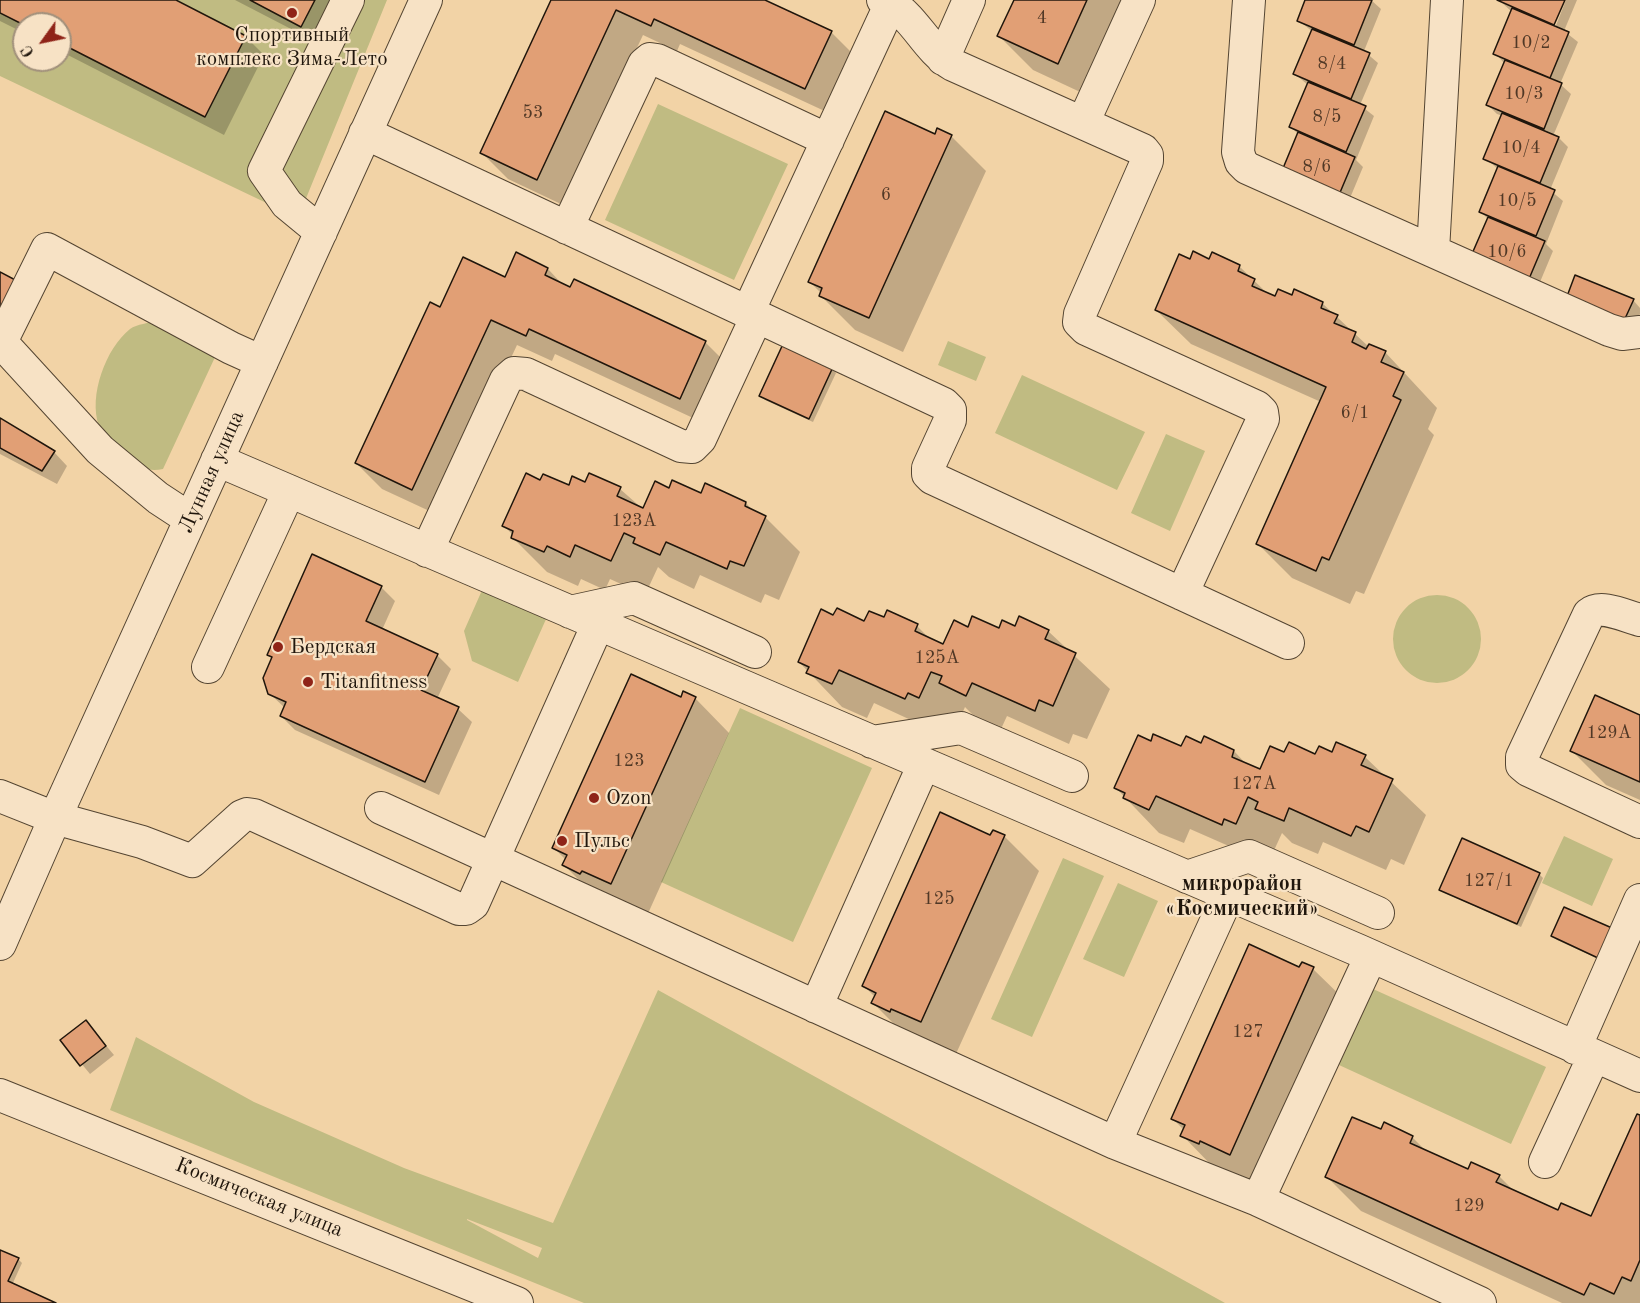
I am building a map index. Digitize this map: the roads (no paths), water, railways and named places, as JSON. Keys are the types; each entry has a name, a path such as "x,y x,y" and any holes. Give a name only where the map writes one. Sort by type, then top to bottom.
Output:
{"street":[{"path":"321,232 287,204 264,171 348,0"},
{"name":"Лунная улица","path":"0,944 426,0"},
{"path":"943,59 969,0"},
{"path":"1083,123 1139,0"},
{"path":"1249,0 1238,152 1241,162 1247,168 1609,330 1622,334 1640,332"},
{"path":"1433,251 1447,0"},
{"path":"427,551 506,380 514,373 526,374 681,446 692,447 700,439 828,140 895,3 943,59 1143,150 1147,155 1147,162 1080,314 1080,322 1086,329 1257,407 1262,412 1263,419 1182,594"},
{"path":"567,228 644,64 650,59 657,60 828,140"},
{"path":"366,133 944,404 950,410 950,420 928,468 928,474 932,478 1288,643"},
{"path":"190,519 158,498 100,450 1,342 47,249 231,348 262,362"},
{"path":"217,460 1371,956 1640,1076"},
{"path":"208,667 289,491"},
{"path":"570,612 634,598 755,652"},
{"path":"1640,620 1600,610 1593,611 1589,615 1522,757 1522,765 1528,770 1640,822"},
{"path":"0,796 55,818 142,842 192,861 242,816 254,815 459,909 466,909 473,904 598,624"},
{"path":"872,742 961,728 1072,776"},
{"path":"816,1007 924,764"},
{"path":"381,808 1114,1143 1258,1200 1480,1303"},
{"path":"1187,877 1249,856 1378,913"},
{"path":"1114,1143 1228,895"},
{"path":"1545,1162 1640,900"},
{"path":"1258,1200 1371,956"},
{"name":"Космическая улица","path":"0,1095 517,1303"}],"place":[{"name":"Спортивный комплекс Зима-Лето","path":"292,13"},
{"name":"Бердская","path":"278,647"},
{"name":"Titanfitness","path":"308,682"},
{"name":"Ozon","path":"594,798"},
{"name":"Пульс","path":"562,841"}],"district":[{"name":"микрорайон «Космический»","path":"1242,896"}]}
